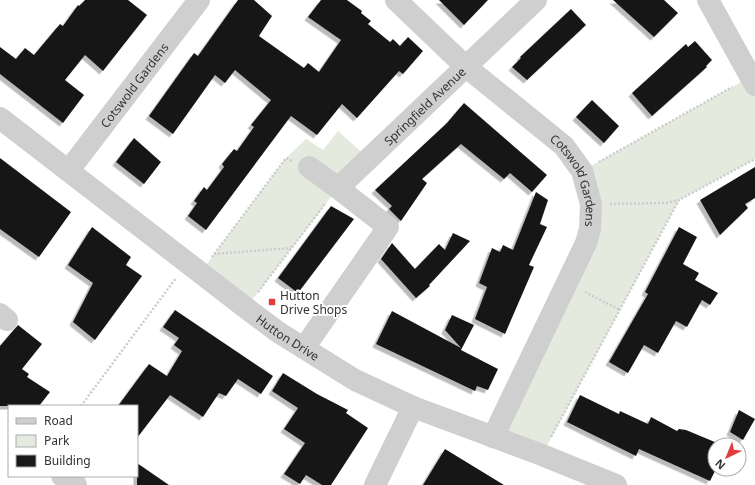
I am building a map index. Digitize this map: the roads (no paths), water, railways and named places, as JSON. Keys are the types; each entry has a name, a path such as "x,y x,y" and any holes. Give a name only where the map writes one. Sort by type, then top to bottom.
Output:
{"street":[{"name":"Cotswold Gardens","path":"396,0 465,66 564,146 582,171 591,204 590,229 586,243 494,437"},
{"name":"Springfield Avenue","path":"338,188 536,0"},
{"path":"708,0 752,81"},
{"name":"Cotswold Gardens","path":"69,170 189,3"},
{"name":"Hutton Drive","path":"0,118 246,308 304,348 355,380 414,407 542,455 616,485"},
{"path":"304,348 388,227 309,167"},
{"path":"375,485 414,407"},
{"path":"64,477 76,485"}],"place":[{"name":"Hutton Drive Shops","path":"272,302"}]}
